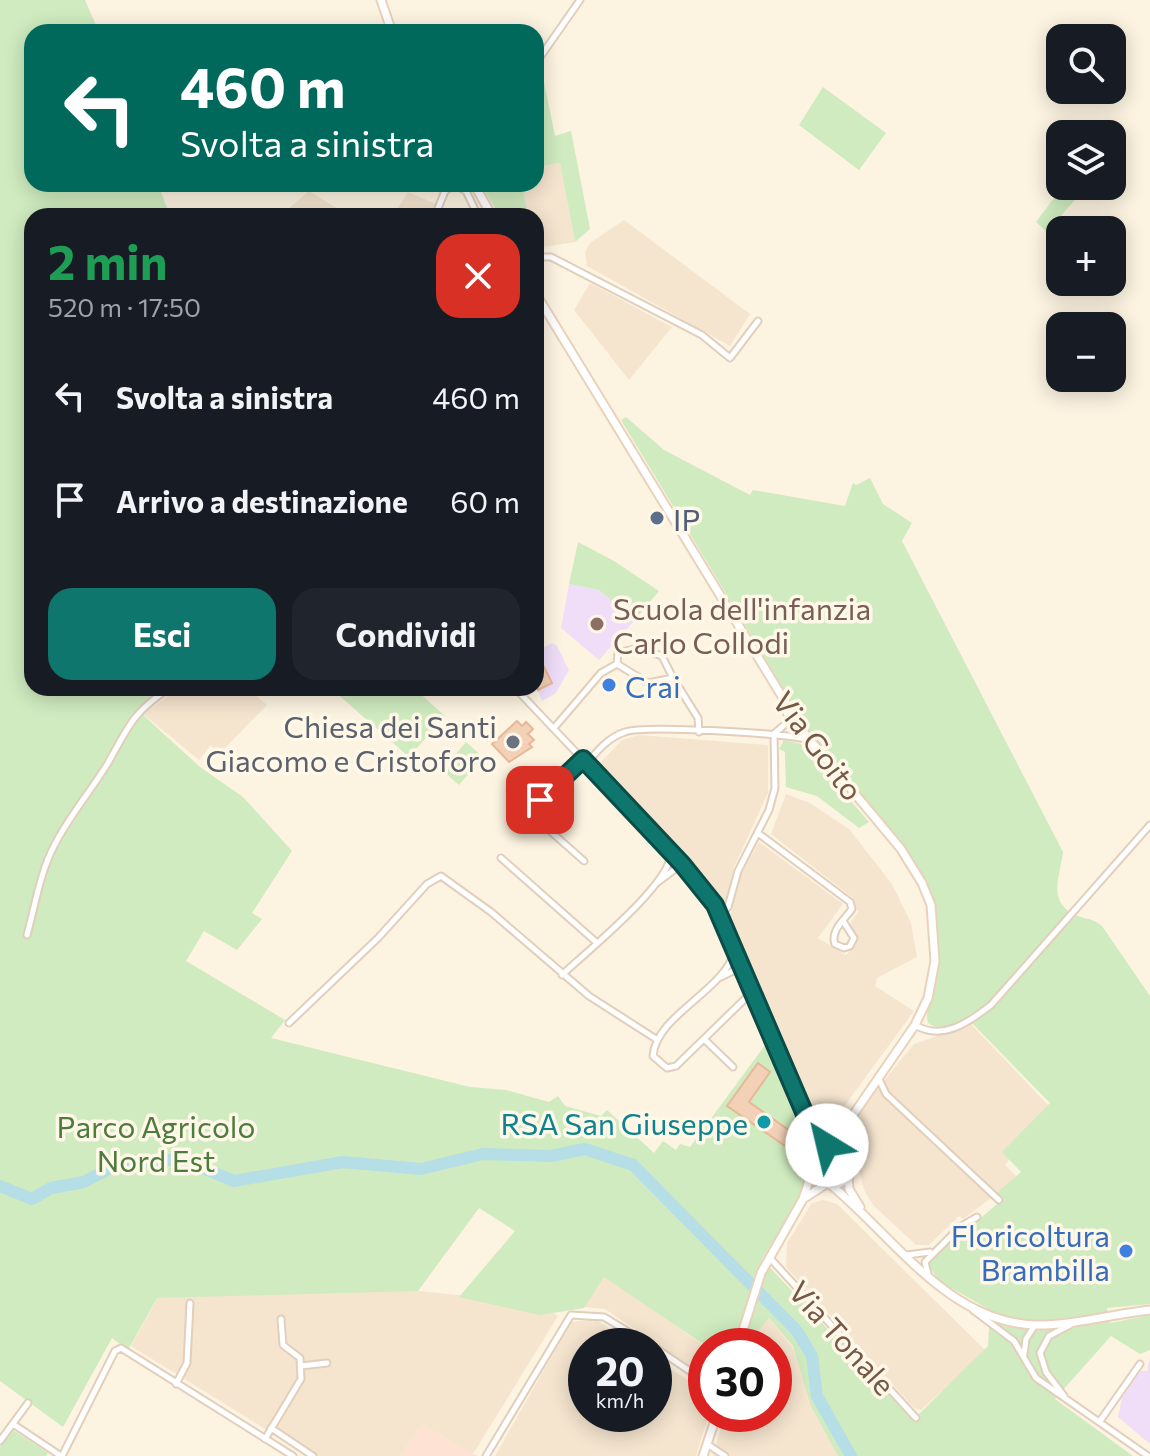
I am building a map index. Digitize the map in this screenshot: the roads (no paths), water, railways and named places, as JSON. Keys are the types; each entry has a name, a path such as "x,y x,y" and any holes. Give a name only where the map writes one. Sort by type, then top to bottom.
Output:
{"street":[{"path":"381,0 389,24"},
{"path":"544,52 580,0"},
{"path":"466,192 474,208 485,203"},
{"path":"479,192 488,208"},
{"path":"544,258 702,335 730,358 758,321"},
{"name":"Via Goito","path":"544,307 781,696 810,740 890,835 922,883 931,905 935,961 928,998 915,1025 830,1147"},
{"path":"617,664 616,657 620,651 646,649 664,658 698,718 699,732"},
{"path":"617,664 648,683 673,678"},
{"path":"554,728 601,673 617,664"},
{"path":"27,935 47,862 59,836 107,763 126,726 140,708 157,696"},
{"path":"524,696 682,864 720,916 807,1119 817,1178 866,1215 928,1275 1011,1337 1036,1378 1148,1456"},
{"path":"527,696 530,701"},
{"path":"774,734 789,721 781,696"},
{"path":"584,861 531,814 540,800 611,739 628,731 774,734 810,740"},
{"path":"720,916 728,907 738,871 759,834 775,788 774,734"},
{"path":"915,1025 930,1032 943,1031 968,1021 991,1005 1150,825"},
{"path":"759,834 850,902 852,909 843,921 833,939 844,948 850,946 854,938 843,921"},
{"path":"657,882 671,861 671,853"},
{"path":"501,858 596,942"},
{"path":"562,975 657,882 682,864"},
{"path":"289,1023 378,938 427,884 441,876 491,912 562,975 656,1039"},
{"path":"735,950 720,977 656,1039 653,1056 662,1066 676,1066 753,991"},
{"path":"720,977 733,971 745,973"},
{"path":"704,1039 733,1067"},
{"path":"878,1077 886,1094 999,1200"},
{"path":"867,1091 886,1094"},
{"path":"807,1119 830,1147 847,1155 851,1165 849,1189 866,1215"},
{"name":"Via Goito","path":"847,1155 849,1121"},
{"path":"743,1328 757,1283 803,1199 819,1151 830,1147"},
{"path":"803,1199 848,1177"},
{"path":"928,1275 925,1262 931,1252 977,1217"},
{"path":"907,1255 931,1252"},
{"name":"Via Tonale","path":"769,1257 916,1418"},
{"path":"176,1384 187,1363 190,1303"},
{"path":"970,1308 1002,1320 1035,1325 1150,1310"},
{"path":"486,1456 571,1315 604,1317 624,1328"},
{"path":"1068,1400 1046,1372 1041,1359 1042,1347 1052,1334 1091,1317"},
{"path":"265,1439 301,1379 300,1358 283,1345 281,1319"},
{"path":"1025,1359 1026,1339 1035,1325"},
{"path":"13,1424 61,1456 118,1349 293,1456"},
{"path":"301,1366 327,1363"},
{"path":"1100,1421 1140,1364"},
{"path":"0,1441 28,1403"},
{"path":"271,1428 313,1456"},
{"path":"703,1456 711,1432"},
{"path":"707,1444 725,1456"}],"waterway":[{"path":"0,1186 32,1199 51,1188 84,1182 116,1165 162,1160 183,1160 234,1181 343,1162 421,1169 483,1154 551,1156 585,1149 633,1165 797,1331 812,1356 817,1396 851,1456"}],"place":[{"name":"IP","path":"657,518"},
{"name":"Scuola dell'infanzia Carlo Collodi","path":"597,624"},
{"name":"Crai","path":"609,685"},
{"name":"Chiesa dei Santi Giacomo e Cristoforo","path":"513,742"},
{"name":"RSA San Giuseppe","path":"764,1122"},
{"name":"Floricoltura Brambilla","path":"1126,1251"}],"park label":[{"name":"Parco Agricolo Nord Est","path":"156,1142"}]}
